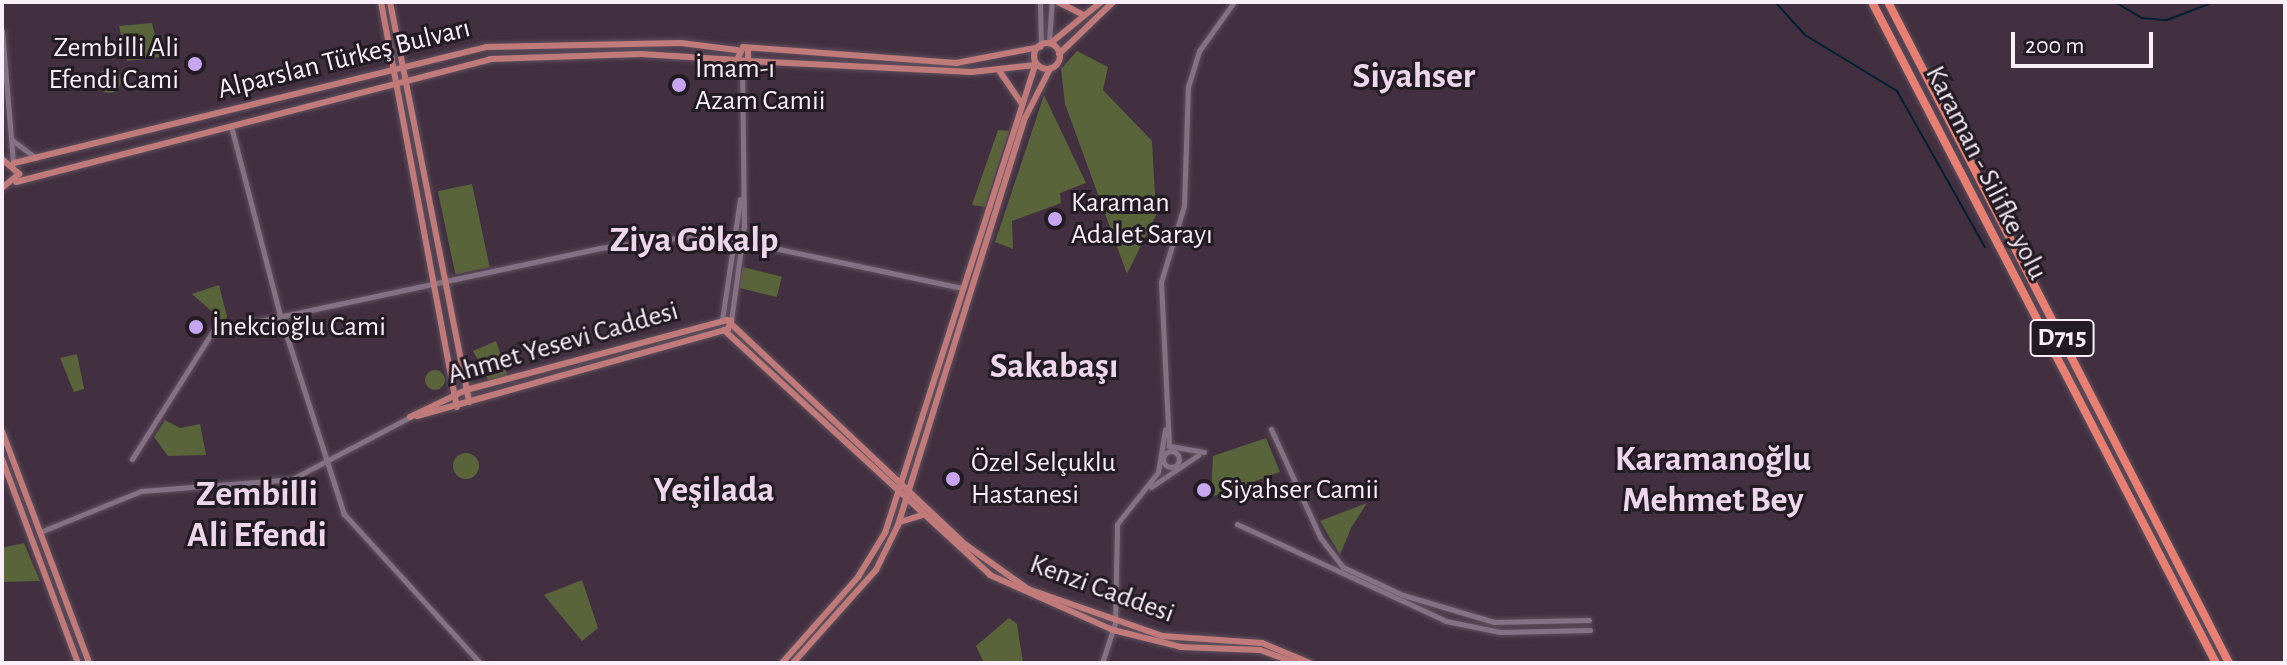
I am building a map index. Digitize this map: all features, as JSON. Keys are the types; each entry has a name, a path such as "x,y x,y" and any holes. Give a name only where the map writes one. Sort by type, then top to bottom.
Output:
{"highway":[{"name":"Karaman - Silifke yolu","path":"1872,2 2216,663"},
{"name":"Karaman - Silifke yolu","path":"1888,2 2229,663"}],"main road":[{"path":"381,2 400,70"},
{"path":"390,2 457,407"},
{"path":"1055,2 1084,15"},
{"name":"Alparslan Türkeş Bulvarı","path":"13,162 514,43 748,50 956,63 1051,42 1101,2"},
{"path":"793,663 876,570 898,525 1025,118 1059,54 1113,2"},
{"path":"1051,42 1059,54"},
{"path":"782,663 877,549 1041,46"},
{"path":"737,50 742,61"},
{"path":"742,61 748,50"},
{"name":"Alparslan Türkeş Bulvarı","path":"2,189 16,182 231,125 513,56 998,69 1035,66 1050,69"},
{"path":"998,69 1022,104"},
{"path":"402,81 447,283 469,402"},
{"path":"2,159 13,162 16,182"},
{"path":"722,320 724,330 905,498"},
{"name":"Ahmet Yesevi Caddesi","path":"410,417 466,390 722,320 731,321"},
{"path":"724,330 731,321 900,478 908,489"},
{"name":"Ahmet Yesevi Caddesi","path":"410,417 457,407 724,330"},
{"path":"2,431 89,663"},
{"path":"2,459 78,663"},
{"name":"Kenzi Caddesi","path":"908,489 1000,572 1114,626 1179,640 1262,643 1310,663"},
{"name":"Kenzi Caddesi","path":"905,498 990,575 1114,626 1181,647 1260,650 1295,663"},
{"path":"898,525 923,515"}],"street":[{"path":"1040,2 1041,46"},
{"path":"1051,42 1055,2"},
{"path":"1144,493 1163,458 1166,419 1159,305 1162,267 1184,206 1188,87 1199,51 1234,2"},
{"path":"2,31 13,162"},
{"path":"731,321 743,166 742,61"},
{"path":"231,125 281,319 348,520 480,663"},
{"path":"10,139 37,158"},
{"path":"132,459 213,331 646,240 738,241 963,288"},
{"path":"722,320 738,241"},
{"name":"Ahmet Yesevi Caddesi","path":"40,532 141,491 276,484 410,417"},
{"path":"1166,419 1175,466"},
{"path":"1271,429 1331,557 1343,567 1403,595 1494,622 1589,620"},
{"path":"1102,663 1114,626 1117,524 1144,493 1175,466 1204,452 1174,452 1163,458"},
{"path":"1163,458 1175,466"},
{"path":"1237,524 1446,621 1492,632 1590,630"}],"green space":[{"path":"152,23 160,57 127,61 119,26"},
{"path":"1077,51 1108,67 1103,90 1152,141 1156,215 1127,274 1065,104 1061,69"},
{"path":"109,69 118,72 121,81 118,90 109,93 100,90 97,81 100,72"},
{"path":"1044,95 1086,183 1060,193 1061,203 1012,221 1013,249 995,242"},
{"path":"998,130 1009,131 985,207 972,205"},
{"path":"472,184 490,267 455,274 438,191"},
{"path":"743,267 782,277 777,297 738,287"},
{"path":"219,285 227,317 224,322 192,294"},
{"path":"496,341 508,377 489,382 473,351"},
{"path":"77,354 84,389 74,392 60,358"},
{"path":"431,370 439,370 445,380 439,390 431,390 425,384 425,376"},
{"path":"165,420 180,428 200,424 206,455 168,456 154,437"},
{"path":"1266,438 1280,472 1211,497 1213,456"},
{"path":"466,453 475,457 479,466 475,475 466,479 457,475 453,466 457,457"},
{"path":"1367,503 1351,528 1340,555 1320,521"},
{"path":"24,543 40,581 2,582 2,548"},
{"path":"582,580 598,628 582,641 544,595"},
{"path":"1009,618 1017,624 1023,663 984,663 976,646"}],"waterway":[{"path":"1775,2 1805,35 1897,91 1985,247"},
{"path":"2115,2 2142,18 2167,20 2214,2"}],"place":[{"name":"Zembilli Ali Efendi Cami","path":"195,64"},
{"name":"İmam-ı Azam Camii","path":"679,85"},
{"name":"Karaman Adalet Sarayı","path":"1055,219"},
{"name":"İnekcioğlu Cami","path":"196,327"},
{"name":"Özel Selçuklu Hastanesi","path":"953,479"},
{"name":"Siyahser Camii","path":"1204,490"}],"district":[{"name":"Siyahser","path":"1414,77"},
{"name":"Ziya Gökalp","path":"694,241"},
{"name":"Sakabaşı","path":"1054,367"},
{"name":"Karamanoğlu Mehmet Bey","path":"1713,480"},
{"name":"Yeşilada","path":"714,491"},
{"name":"Zembilli Ali Efendi","path":"257,514"}]}
